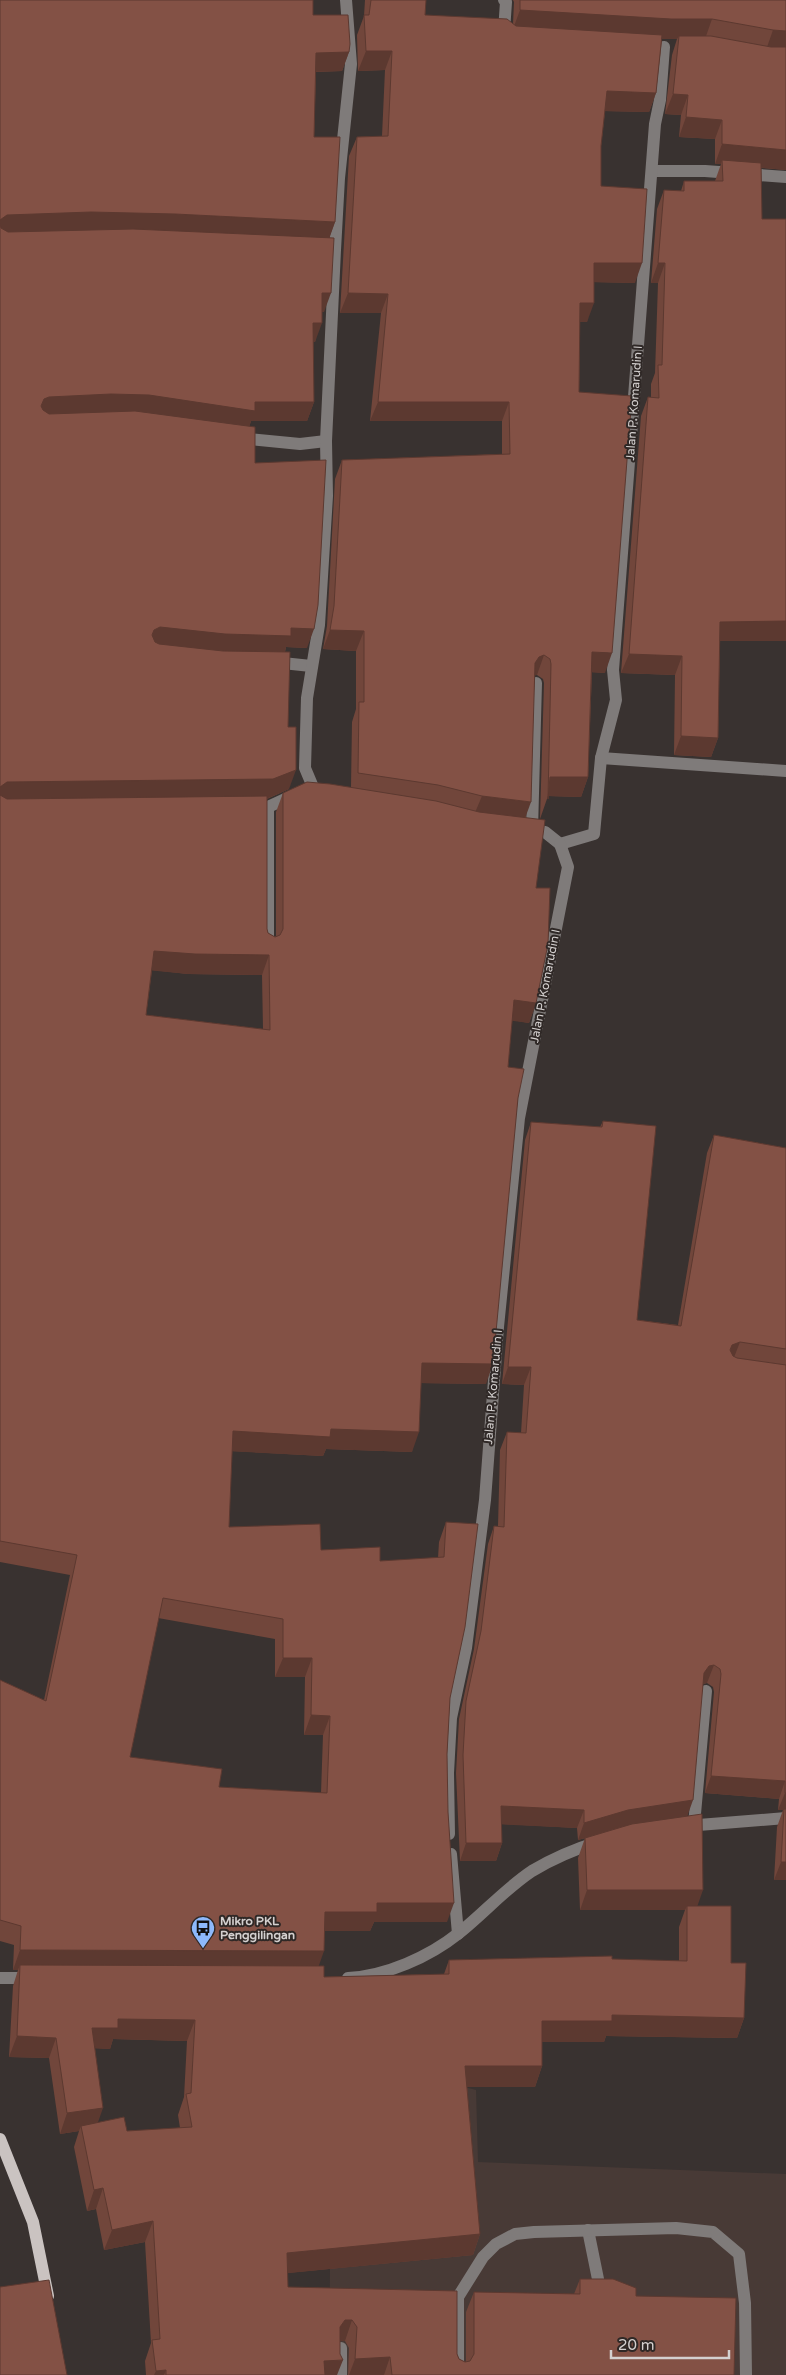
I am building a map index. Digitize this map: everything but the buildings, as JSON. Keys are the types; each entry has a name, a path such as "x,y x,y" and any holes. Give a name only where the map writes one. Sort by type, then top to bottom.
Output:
{"main road":[{"path":"0,2139 33,2222 51,2308"}],"street":[{"path":"338,799 328,797 313,787 305,768 307,698 319,624 327,496 326,441 339,178 351,64 346,0"},
{"path":"504,0 506,2 504,31 509,37 519,38"},
{"name":"Jalan P. Komarudin I","path":"458,1934 449,1831 448,1773 451,1718 466,1648 485,1500 498,1327 519,1118 568,868 560,844 594,834 601,758 616,700 613,670 655,124 660,100 659,47 680,47"},
{"path":"652,171 705,171 786,178"},
{"path":"319,249 335,250"},
{"path":"222,436 300,444 326,441"},
{"path":"263,662 311,666"},
{"path":"532,830 536,683"},
{"path":"601,758 786,771"},
{"path":"241,807 268,807 313,787"},
{"path":"268,807 268,948"},
{"path":"512,828 545,832 560,844"},
{"path":"694,1825 706,1691"},
{"path":"675,1828 786,1818"},
{"path":"339,1979 359,1978 400,1968 458,1934 499,1896 532,1871 577,1849 608,1839"},
{"path":"0,1978 50,1978"},
{"path":"458,2375 458,2297 483,2257 496,2244 515,2234 676,2228 713,2232 739,2254 740,2303 746,2375"},
{"path":"588,2230 599,2284 609,2295 618,2297"},
{"path":"341,2375 342,2348"}],"shaded area":[{"path":"332,2053 476,2090 478,2162 786,2174 786,2375 329,2375"}],"place":[{"name":"Mikro PKL Penggilingan","path":"203,1949"}]}
